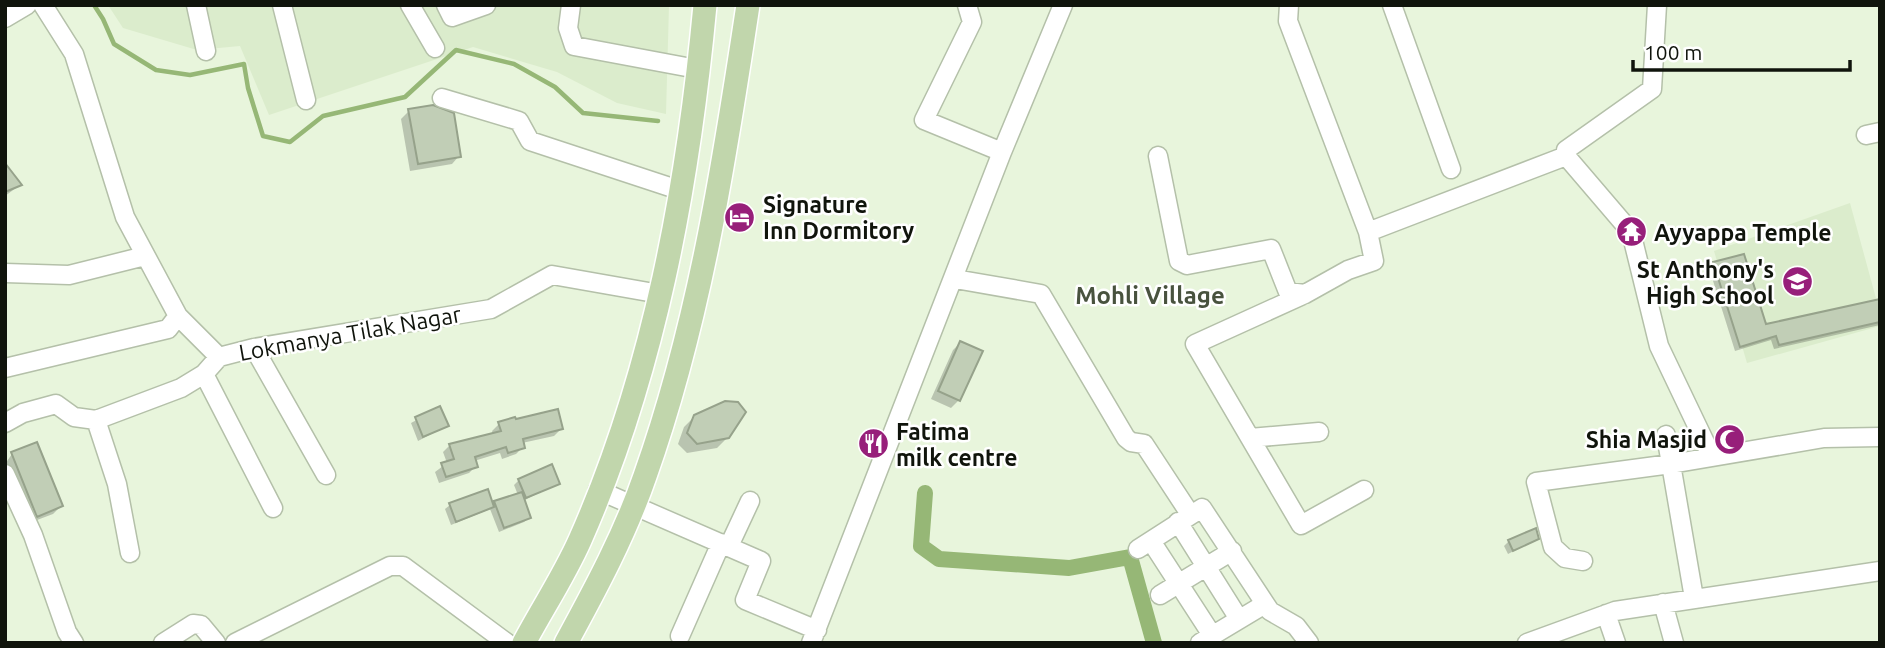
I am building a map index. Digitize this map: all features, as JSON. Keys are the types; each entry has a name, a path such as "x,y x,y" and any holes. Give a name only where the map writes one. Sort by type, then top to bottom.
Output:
{"main road":[{"path":"524,643 580,541 640,376 682,191 705,5"},
{"path":"566,643 610,562 634,505 646,475 683,352 719,196 748,5"},
{"path":"688,141 727,144"}],"street":[{"path":"5,18 26,5"},
{"name":"Lokmanya Tilak Nagar","path":"43,5 74,54 125,217 178,316 219,357 254,348 491,309 552,275 660,294"},
{"path":"196,5 206,51"},
{"path":"282,5 306,100"},
{"path":"410,5 435,48"},
{"path":"446,5 452,17 485,5"},
{"path":"571,5 568,28 574,46 698,69"},
{"path":"967,5 972,22 924,120 1002,152"},
{"path":"598,490 761,561 745,600 814,636 955,279 1002,152 1063,5"},
{"path":"1289,5 1288,21 1368,232 1374,261 1348,270 1305,295 1195,344 1301,525 1364,490"},
{"path":"1392,5 1451,169"},
{"path":"1657,5 1653,89 1584,136 1566,150 1566,156 1631,232 1659,346 1712,457"},
{"path":"442,98 519,121 530,141 682,191"},
{"path":"1158,156 1179,261 1187,265 1271,250 1288,292 1305,295"},
{"path":"1368,232 1566,156"},
{"path":"5,272 69,275 145,256"},
{"path":"955,279 1041,294 1118,427 1131,442 1144,444 1184,518 1206,567 1239,619"},
{"path":"5,368 167,329 178,316"},
{"path":"254,348 326,475"},
{"path":"5,423 23,413 56,404 74,417 96,420 181,388 204,374 219,357"},
{"path":"204,374 273,508"},
{"path":"96,420 117,484 130,553"},
{"path":"1250,438 1319,432"},
{"path":"1666,435 1694,598"},
{"path":"1583,561 1565,558 1553,547 1536,482 1671,464 1824,438 1880,437"},
{"path":"5,474 33,535 66,632 74,643"},
{"path":"680,636 750,501"},
{"path":"1265,604 1206,639 1179,582 1145,545 1202,509 1270,611 1296,625 1309,643"},
{"path":"1160,595 1232,551"},
{"path":"235,643 259,637 390,566 404,566 507,643"},
{"path":"1527,643 1663,603 1880,571"},
{"path":"1663,603 1674,643"},
{"path":"1592,630 1608,619 1639,613"},
{"path":"1608,619 1616,643"},
{"path":"163,643 193,624 201,625 216,643"}],"shaded area":[{"path":"108,5 669,5 666,114 617,103 557,72 473,47 269,115 240,46 197,50 123,28"},
{"name":"St Anthony's High School","path":"1850,203 1880,313 1880,326 1747,363 1714,251"}],"building":[{"path":"433,105 454,113 461,157 418,164 408,109"},
{"path":"5,163 22,185 5,192"},
{"path":"1744,254 1766,324 1880,299 1880,322 1779,345 1776,336 1740,347 1713,262"},
{"path":"960,341 983,351 960,401 938,391"},
{"path":"725,401 738,402 746,412 729,438 697,444 687,433 694,415"},
{"path":"440,406 449,426 423,437 415,417"},
{"path":"558,409 563,429 523,439 525,448 508,453 506,447 475,457 478,467 446,477 441,463 454,459 449,444 501,431 498,422"},
{"path":"37,442 63,506 37,517 11,452"},
{"path":"552,464 560,484 526,498 518,479"},
{"path":"488,489 494,507 456,522 449,503"},
{"path":"522,492 531,518 504,528 494,501"},
{"path":"1536,528 1539,539 1513,551 1508,540"}],"waterway":[{"path":"94,5 114,44 156,70 190,75 244,64 248,88 263,136 290,142 323,116 405,97 456,50 514,64 555,87 583,113 658,121"},
{"path":"925,493 921,546 939,559 1069,568 1130,557 1154,643"}],"place":[{"name":"Signature Inn Dormitory","path":"740,217"},
{"name":"Ayyappa Temple","path":"1631,232"},
{"name":"St Anthony's High School","path":"1797,282"},
{"name":"Shia Masjid","path":"1730,439"},
{"name":"Fatima milk centre","path":"873,444"}],"district":[{"name":"Mohli Village","path":"1150,295"}]}
